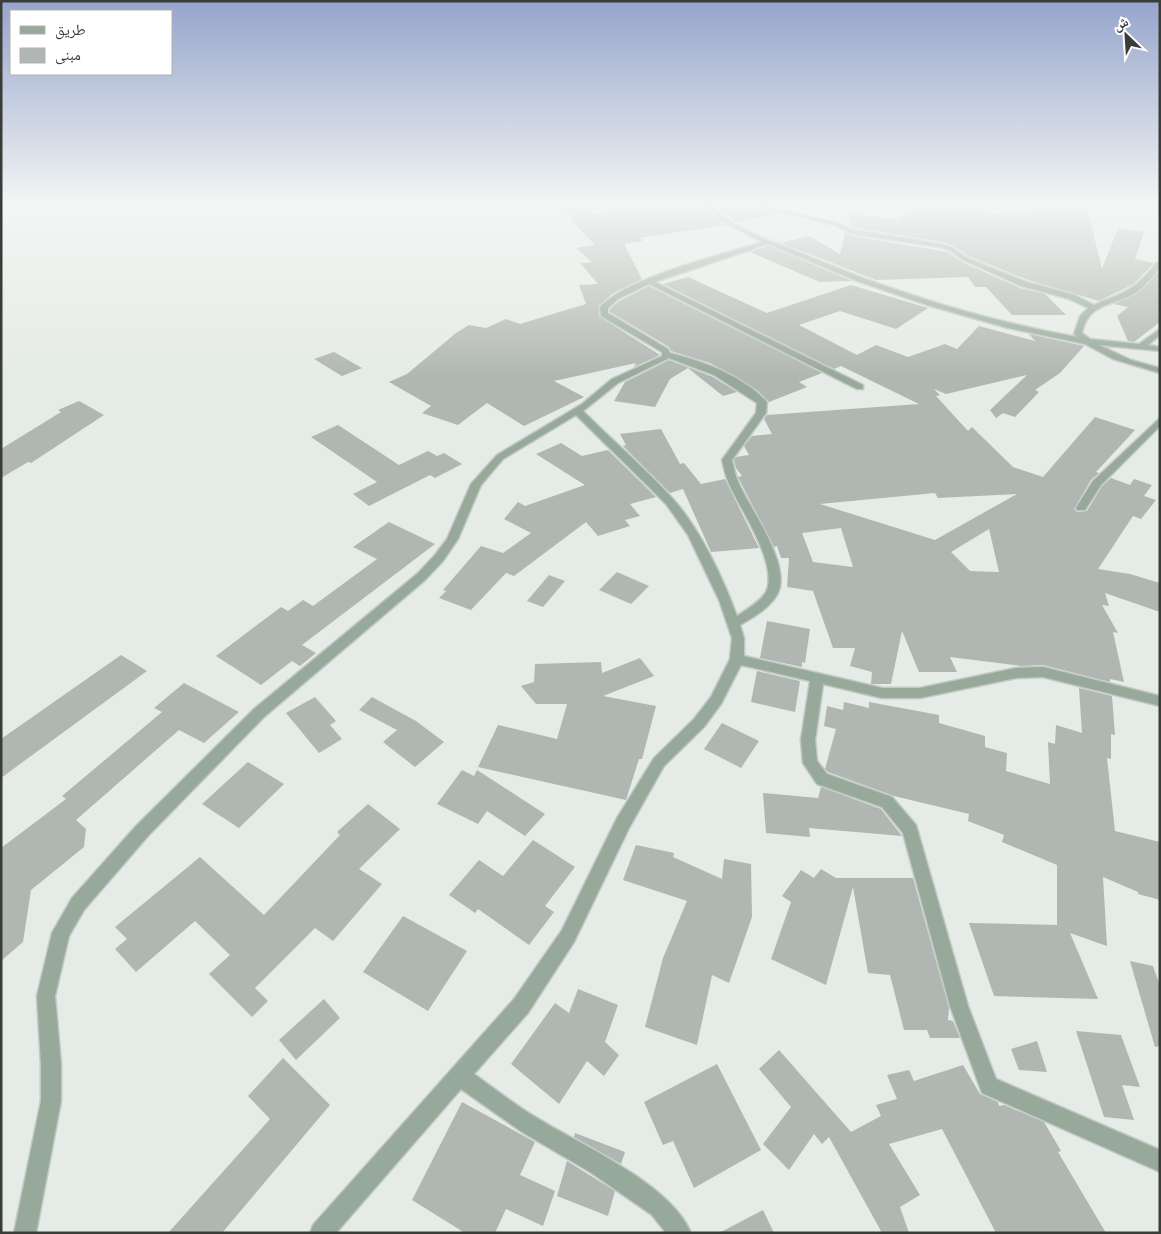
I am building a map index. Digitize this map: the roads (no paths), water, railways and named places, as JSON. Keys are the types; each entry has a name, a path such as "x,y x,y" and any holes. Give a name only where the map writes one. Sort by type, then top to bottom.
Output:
{"street":[{"path":"708,263 650,282 609,301 604,308 604,314 660,348 667,355 692,360 750,392 762,402 761,413 727,460 734,485 751,515 775,573 773,591 760,607 733,624"},
{"path":"817,263 949,310 1002,324 1085,341 1160,349"},
{"path":"973,263 1024,284 1072,297 1094,308"},
{"path":"1158,264 1150,276 1132,292 1085,313 1079,322 1078,334 1085,341 1130,362 1160,371"},
{"path":"650,282 860,387"},
{"path":"1141,347 1160,331"},
{"path":"25,1233 51,1101 51,1064 46,996 61,933 78,904 142,831 259,712 421,577 439,558 452,539 476,484 500,457 577,411 615,381 667,355"},
{"path":"322,1233 521,1006 568,936 623,823 660,762 699,722 716,700 737,659 738,638 725,600 693,535 670,502 577,411"},
{"path":"1081,508 1097,483 1160,421"},
{"path":"737,659 882,693 920,693 1016,673 1043,672 1160,701"},
{"path":"817,678 808,740 810,763 822,779 852,788 887,802 910,830 959,1006 989,1086 1160,1162"},
{"path":"460,1076 529,1125 598,1164 660,1206 680,1233"}]}
